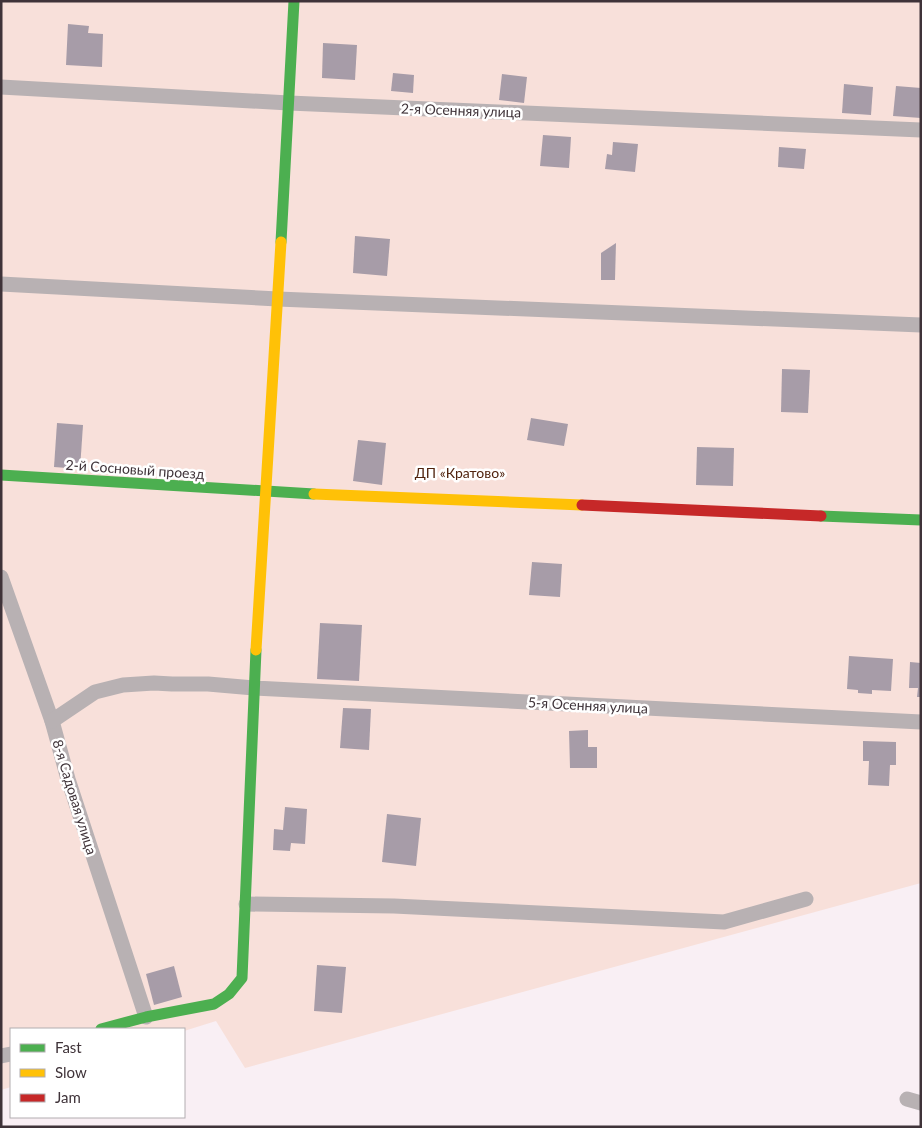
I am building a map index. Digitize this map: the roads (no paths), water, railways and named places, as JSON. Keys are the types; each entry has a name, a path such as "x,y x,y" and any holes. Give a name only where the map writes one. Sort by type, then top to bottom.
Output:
{"street":[{"path":"105,1028 146,1017 214,1004 229,994 242,978 254,688 294,1"},
{"name":"2-я Осенняя улица","path":"1,87 289,103 921,130"},
{"path":"1,284 278,299 921,325"},
{"name":"2-й Сосновый проезд","path":"1,475 266,492 921,520"},
{"name":"8-я Садовая улица","path":"1,577 52,721 68,779 146,1017"},
{"name":"5-я Осенняя улица","path":"52,721 95,692 123,685 154,683 208,684 254,688 921,722"},
{"path":"246,904 394,906 724,922 806,899"}],"park label":[{"name":"ДП «Кратово»","path":"460,472"}]}
